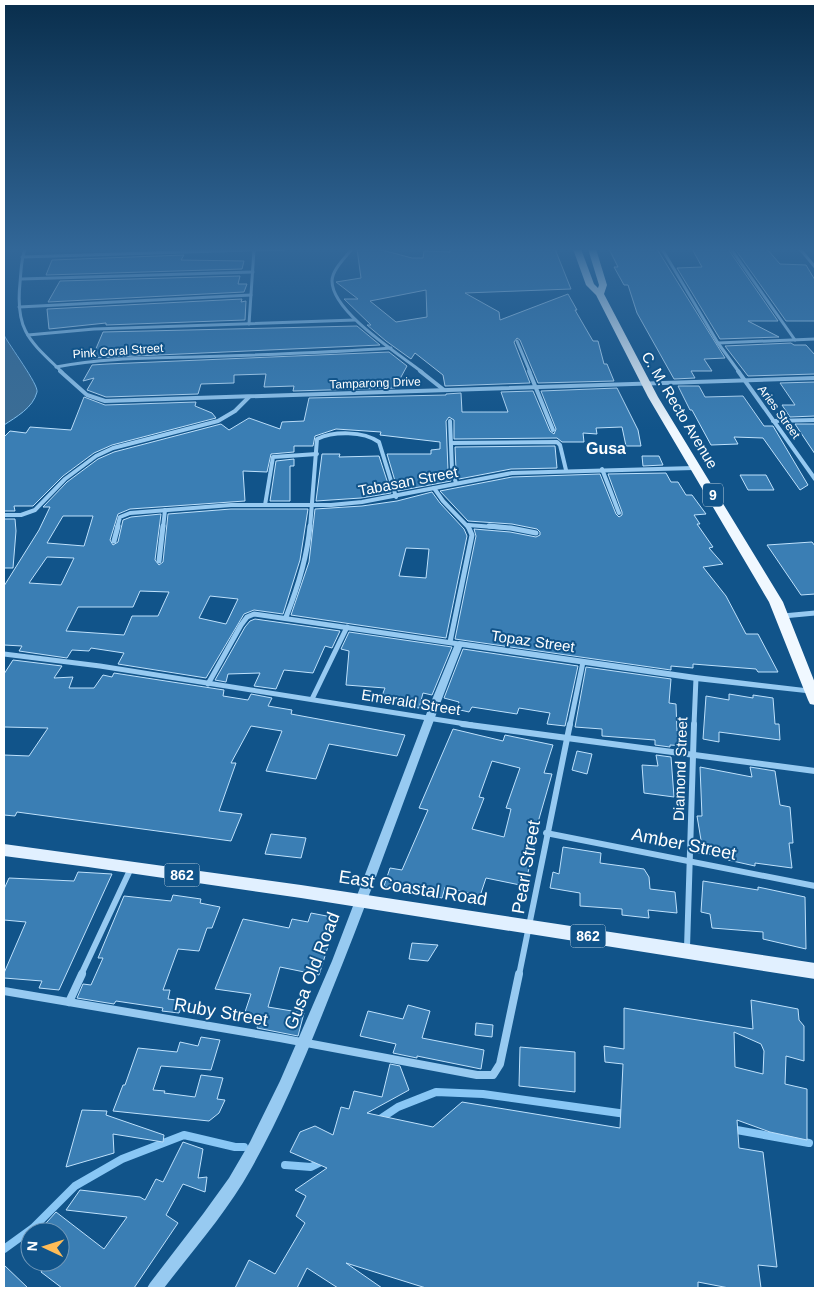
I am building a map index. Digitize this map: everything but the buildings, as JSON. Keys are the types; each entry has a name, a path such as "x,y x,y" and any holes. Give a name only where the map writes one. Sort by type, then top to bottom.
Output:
{"highway":[{"name":"C. M. Recto Avenue","path":"607,309 646,383 751,557 782,616 814,696"}],"main road":[{"name":"East Coastal Road","path":"4,850 65,856 360,900 815,971"}],"street":[{"path":"19,309 22,327 56,367"},
{"path":"250,324 251,309"},
{"path":"345,309 355,320 444,390"},
{"name":"Aries Street","path":"698,309 744,381 815,479"},
{"path":"773,309 795,340"},
{"path":"28,335 86,330 355,320"},
{"path":"718,343 815,339"},
{"path":"517,341 554,430"},
{"name":"Pink Coral Street","path":"56,367 81,362 118,359 338,352 391,348"},
{"name":"Tamparong Drive","path":"56,367 87,395 105,401 646,383"},
{"name":"Aries Street","path":"646,383 815,378"},
{"path":"4,515 21,515 34,510 65,479 96,456 113,448 218,421 235,411 249,397"},
{"path":"773,421 815,420"},
{"path":"450,421 452,470 456,483"},
{"path":"286,617 298,588 305,564 317,439 321,436 338,435 375,438 379,442 396,497"},
{"path":"451,443 557,442 560,445 566,470"},
{"path":"265,505 273,457 317,454"},
{"name":"Tabasan Street","path":"114,541 120,518 123,514 165,510 362,502 396,497 456,483 512,473 602,469 698,468"},
{"path":"808,469 815,468"},
{"path":"602,469 619,513"},
{"path":"434,488 441,501 468,524 472,535 455,643"},
{"path":"159,561 165,510"},
{"path":"468,524 511,528 536,533"},
{"path":"782,616 815,613"},
{"name":"Topaz Street","path":"208,684 241,625 249,615 259,614 814,696"},
{"path":"312,699 347,627"},
{"name":"Gusa Old Road","path":"155,1288 230,1188 254,1148 305,1043 455,643"},
{"name":"Emerald Street","path":"4,654 100,666 428,719 815,771"},
{"name":"Pearl Street","path":"492,1075 497,1071 500,1064 530,926 546,833 583,662"},
{"name":"Diamond Street","path":"687,951 696,678"},
{"name":"Amber Street","path":"546,833 815,886"},
{"path":"69,1002 131,867"},
{"name":"Ruby Street","path":"4,991 477,1074 492,1075"}],"water":[{"path":"4,335 29,374 37,392 28,407 4,425"}],"waterway":[{"path":"380,1119 398,1107 436,1092 483,1094 626,1114"},
{"path":"731,1129 809,1143"},
{"path":"4,1249 33,1228 75,1186 122,1159 184,1135 235,1147 244,1147"},
{"path":"285,1165 311,1167 323,1161"}],"district":[{"name":"Gusa","path":"606,448"}]}
